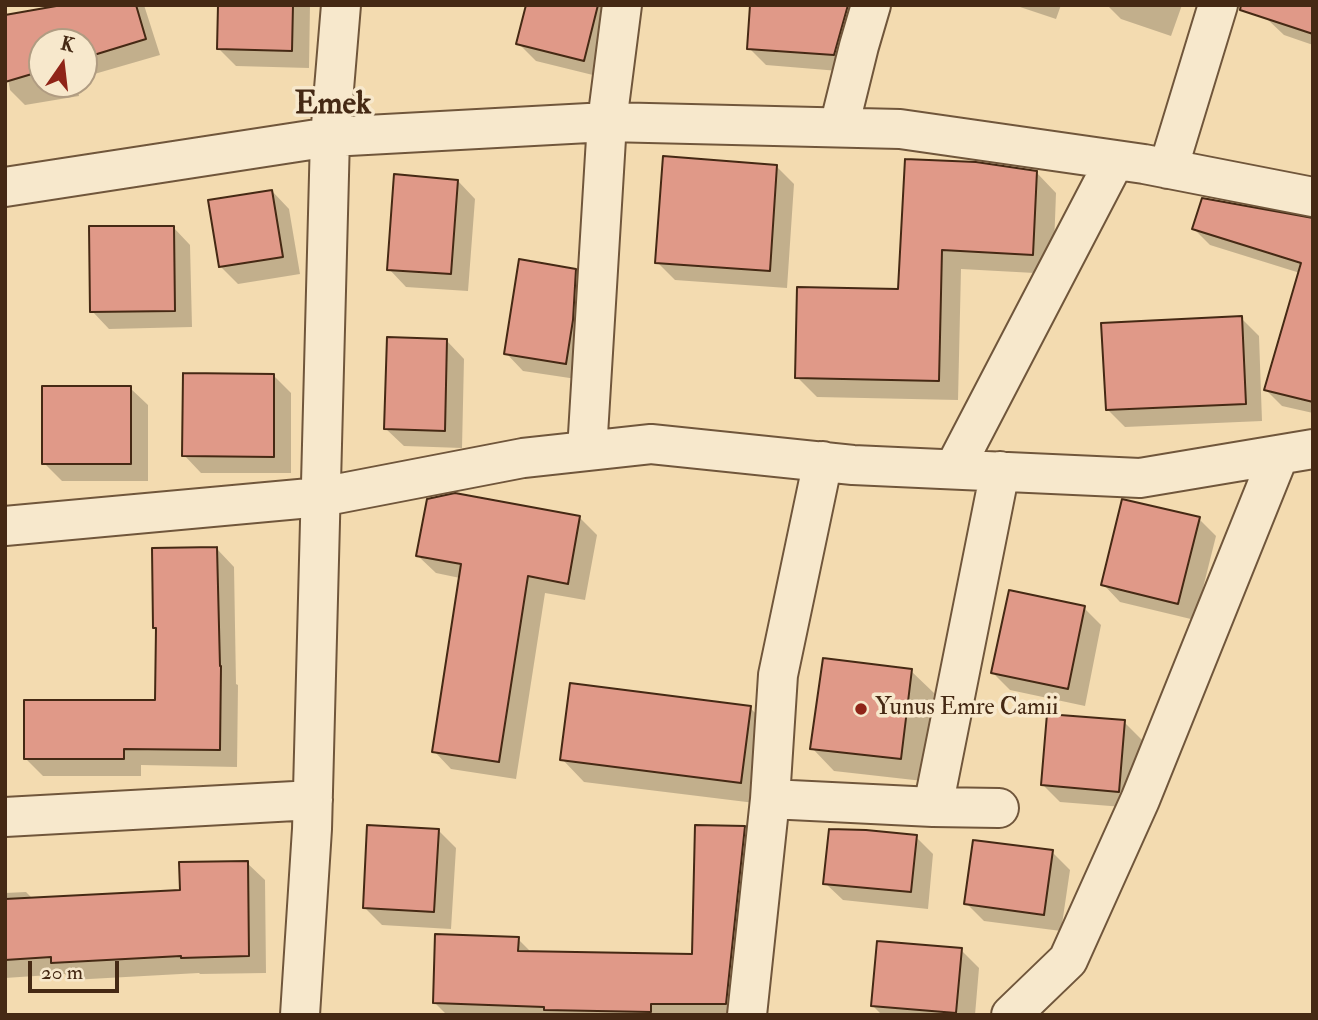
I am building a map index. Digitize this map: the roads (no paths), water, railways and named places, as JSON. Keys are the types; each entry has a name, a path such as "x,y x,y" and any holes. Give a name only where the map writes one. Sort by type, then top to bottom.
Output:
{"street":[{"path":"300,1015 313,800 330,137 341,5"},
{"path":"587,451 607,122 622,5"},
{"path":"839,127 871,5"},
{"path":"1168,169 1218,5"},
{"path":"5,187 330,137 607,122 900,129 1115,160 1313,197"},
{"path":"954,469 1115,160"},
{"path":"5,526 321,496 523,458 651,444 853,465 1140,478 1296,452"},
{"path":"1011,1015 1068,960 1296,452"},
{"path":"747,1015 770,799 778,675 823,461"},
{"path":"933,807 1000,471"},
{"path":"770,799 999,808"},
{"path":"5,817 313,800"}],"place":[{"name":"Yunus Emre Camii","path":"861,709"}],"district":[{"name":"Emek","path":"333,106"}]}
